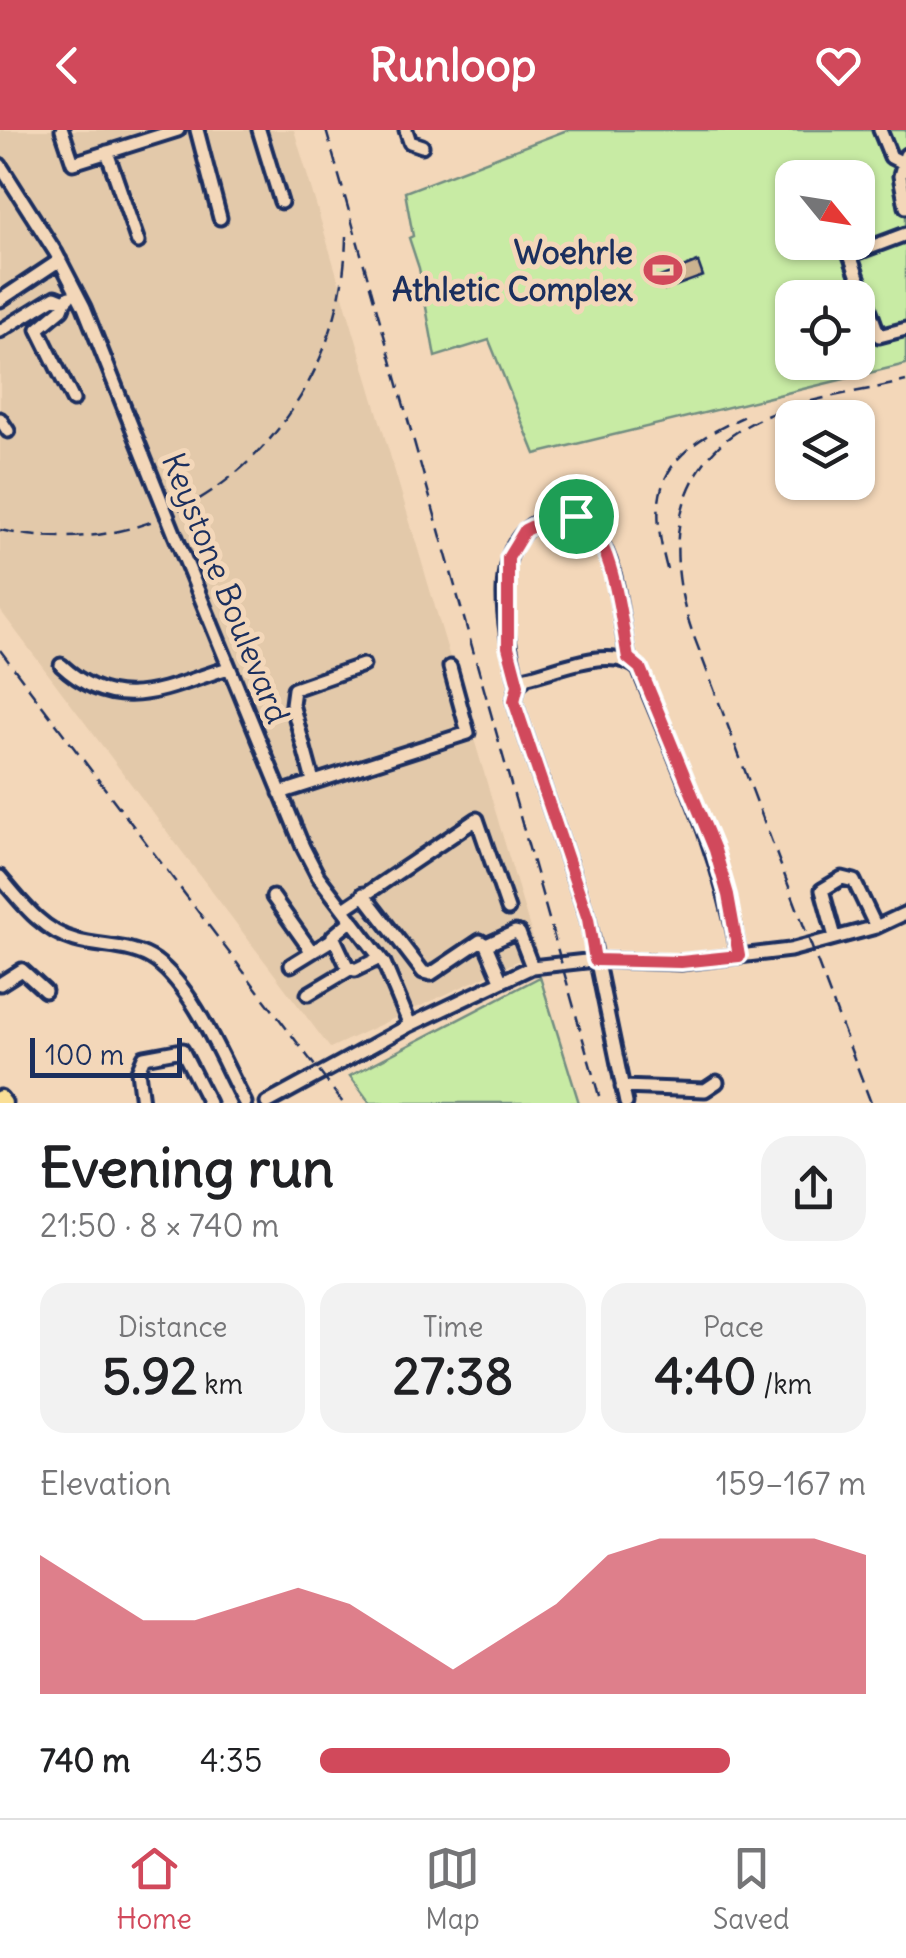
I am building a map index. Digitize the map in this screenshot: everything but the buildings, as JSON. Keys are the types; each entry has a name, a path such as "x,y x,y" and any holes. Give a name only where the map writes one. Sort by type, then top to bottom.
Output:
{"street":[{"path":"62,130 73,163 178,130"},
{"path":"197,130 220,218"},
{"path":"259,130 280,202"},
{"path":"406,130 410,142 422,146"},
{"path":"895,130 882,135 891,157 904,159 905,202"},
{"path":"107,152 138,242"},
{"name":"Keystone Boulevard","path":"1,169 76,292 228,668 318,876 380,958 410,1025"},
{"path":"906,234 850,255 879,336 906,329"},
{"path":"0,300 60,260"},
{"path":"73,400 38,329 62,310 65,301 76,292"},
{"path":"0,331 55,297 65,301"},
{"path":"0,419 8,431"},
{"path":"626,1103 588,919 514,701 518,685 508,647 508,558 525,530 554,516 576,516 594,531 608,556 628,658"},
{"path":"518,685 527,678 612,656 628,658 640,668 715,850 739,956"},
{"path":"61,665 97,692 148,696 228,668"},
{"path":"313,781 292,704 294,689 362,666"},
{"path":"280,793 468,733 450,667"},
{"path":"344,909 478,820 508,909"},
{"path":"0,877 35,917 52,930 72,940 139,953 173,976 242,1098"},
{"path":"834,936 822,890 842,878 854,881 876,927"},
{"path":"362,894 423,972 431,974 480,941 501,980"},
{"path":"273,897 312,952"},
{"path":"267,1103 284,1099 410,1025 532,967 595,960 681,962 790,950 876,927 906,913"},
{"path":"350,969 333,939 334,933 352,920"},
{"path":"486,946 520,933 532,967"},
{"path":"291,965 333,939"},
{"path":"308,994 350,969 380,958"},
{"path":"0,984 22,970 46,990"},
{"path":"142,1103 138,1071 144,1057 172,1049 182,1050 210,1103"},
{"path":"622,1087 705,1090 718,1082"}],"shaded area":[{"path":"0,130 294,130 537,952 330,1048 0,610"}],"green space":[{"name":"Woehrle Athletic Complex","path":"567,130 906,130 906,364 875,372 875,280 775,280 775,380 840,380 535,454 489,340 435,357 419,268 409,238 413,236 405,192"},
{"path":"540,977 579,1103 370,1103 350,1076"}],"railway":[{"path":"326,130 601,1103"},
{"path":"0,530 70,537 135,527 194,502 245,464 288,416 320,359 340,296 346,228"},
{"path":"871,1103 693,634 678,570 678,539 682,509 693,481 709,456 733,434 798,405 906,381"},
{"path":"667,569 658,514 668,474 695,443 743,417"},
{"path":"0,650 343,1103"}],"place":[{"name":"Woehrle Athletic Complex","path":"663,270"}],"route":[{"path":"554,516 576,516 594,531 608,556 628,658 640,668 715,850 739,956 681,962 595,960 588,919 514,701 518,685 508,647 506,619 508,558 514,543 525,530 554,516"}]}
